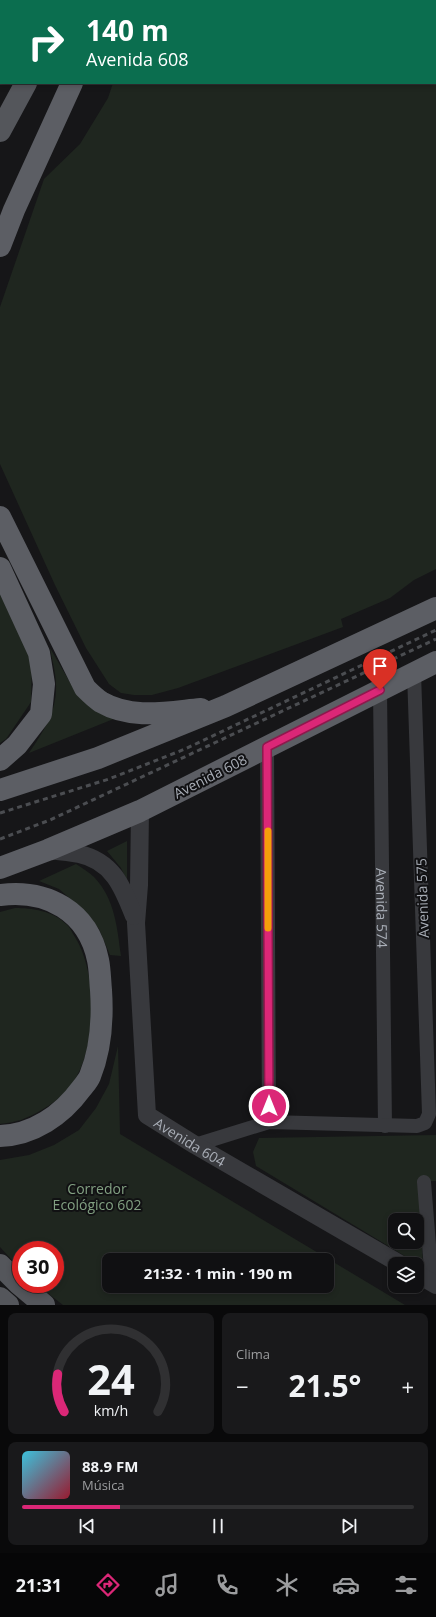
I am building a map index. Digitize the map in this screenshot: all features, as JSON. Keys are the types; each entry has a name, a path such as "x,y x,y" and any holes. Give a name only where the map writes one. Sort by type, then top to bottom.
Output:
{"highway":[{"path":"0,246 14,210 72,84"},
{"path":"0,517 84,688 101,702 117,709 144,714 226,706"},
{"path":"0,568 39,653 44,684 41,714 17,745 0,760"},
{"path":"0,790 98,758 226,706 436,608"},
{"name":"Avenida 608","path":"0,868 48,850 140,811 436,662"},
{"path":"0,895 29,894 46,898 65,908 79,920 91,938 98,960 103,1015 99,1047 89,1078 74,1099 56,1117 33,1129 0,1136"}],"main road":[{"path":"0,131 25,84"},
{"path":"0,1265 18,1284 44,1305"},
{"path":"0,1298 8,1305"}],"street":[{"name":"Avenida 575","path":"385,1126 417,1126 425,1123 429,1114 414,673"},
{"name":"Avenida 574","path":"380,690 385,1126"},
{"path":"267,747 269,1122"},
{"name":"Avenida 604","path":"140,811 139,885 136,923 147,1115 195,1145 388,1257"},
{"name":"Avenida 604","path":"48,850 79,854 96,859 108,867 125,893 136,923"},
{"path":"195,1145 269,1122 385,1126"},
{"path":"424,1182 428,1280"}],"green space":[{"path":"113,84 436,84 436,569 414,580 390,598 341,619 343,627 178,688 152,695 121,693 109,684 86,648 55,585 0,464 0,307 44,179 80,144 108,98"},
{"path":"0,594 32,662 31,702 6,739 0,743"},
{"path":"50,648 71,684 116,718 29,753 52,713 56,695 55,671"},
{"path":"127,841 127,881 121,868 107,851"},
{"path":"76,864 94,877 107,895 114,914 121,956 110,955 99,929 82,909 59,889 39,881"},
{"path":"15,908 49,913 61,920 70,928 81,949 87,967 91,988 92,1009 87,1050 81,1068 72,1084 56,1101 35,1114 21,1120 0,1124 0,912"},
{"name":"Corredor Ecológico 602","path":"118,1046 120,1134 318,1253 102,1253 102,1293 334,1293 334,1262 405,1305 63,1305 48,1293 64,1293 64,1241 12,1241 12,1260 0,1247 0,1160 29,1155 54,1145 79,1130 96,1108 109,1084"},
{"path":"436,1135 436,1181 419,1181 420,1213 388,1213 388,1246 256,1166 253,1152 259,1138"},
{"path":"393,1249 422,1249 423,1257 406,1257"}],"railway":[{"path":"0,813 109,779 185,749 436,630"},
{"path":"0,839 50,820 436,639"}],"slow traffic":[{"path":"268,831 268,928"}],"route":[{"path":"269,1106 267,747 380,690"}]}
